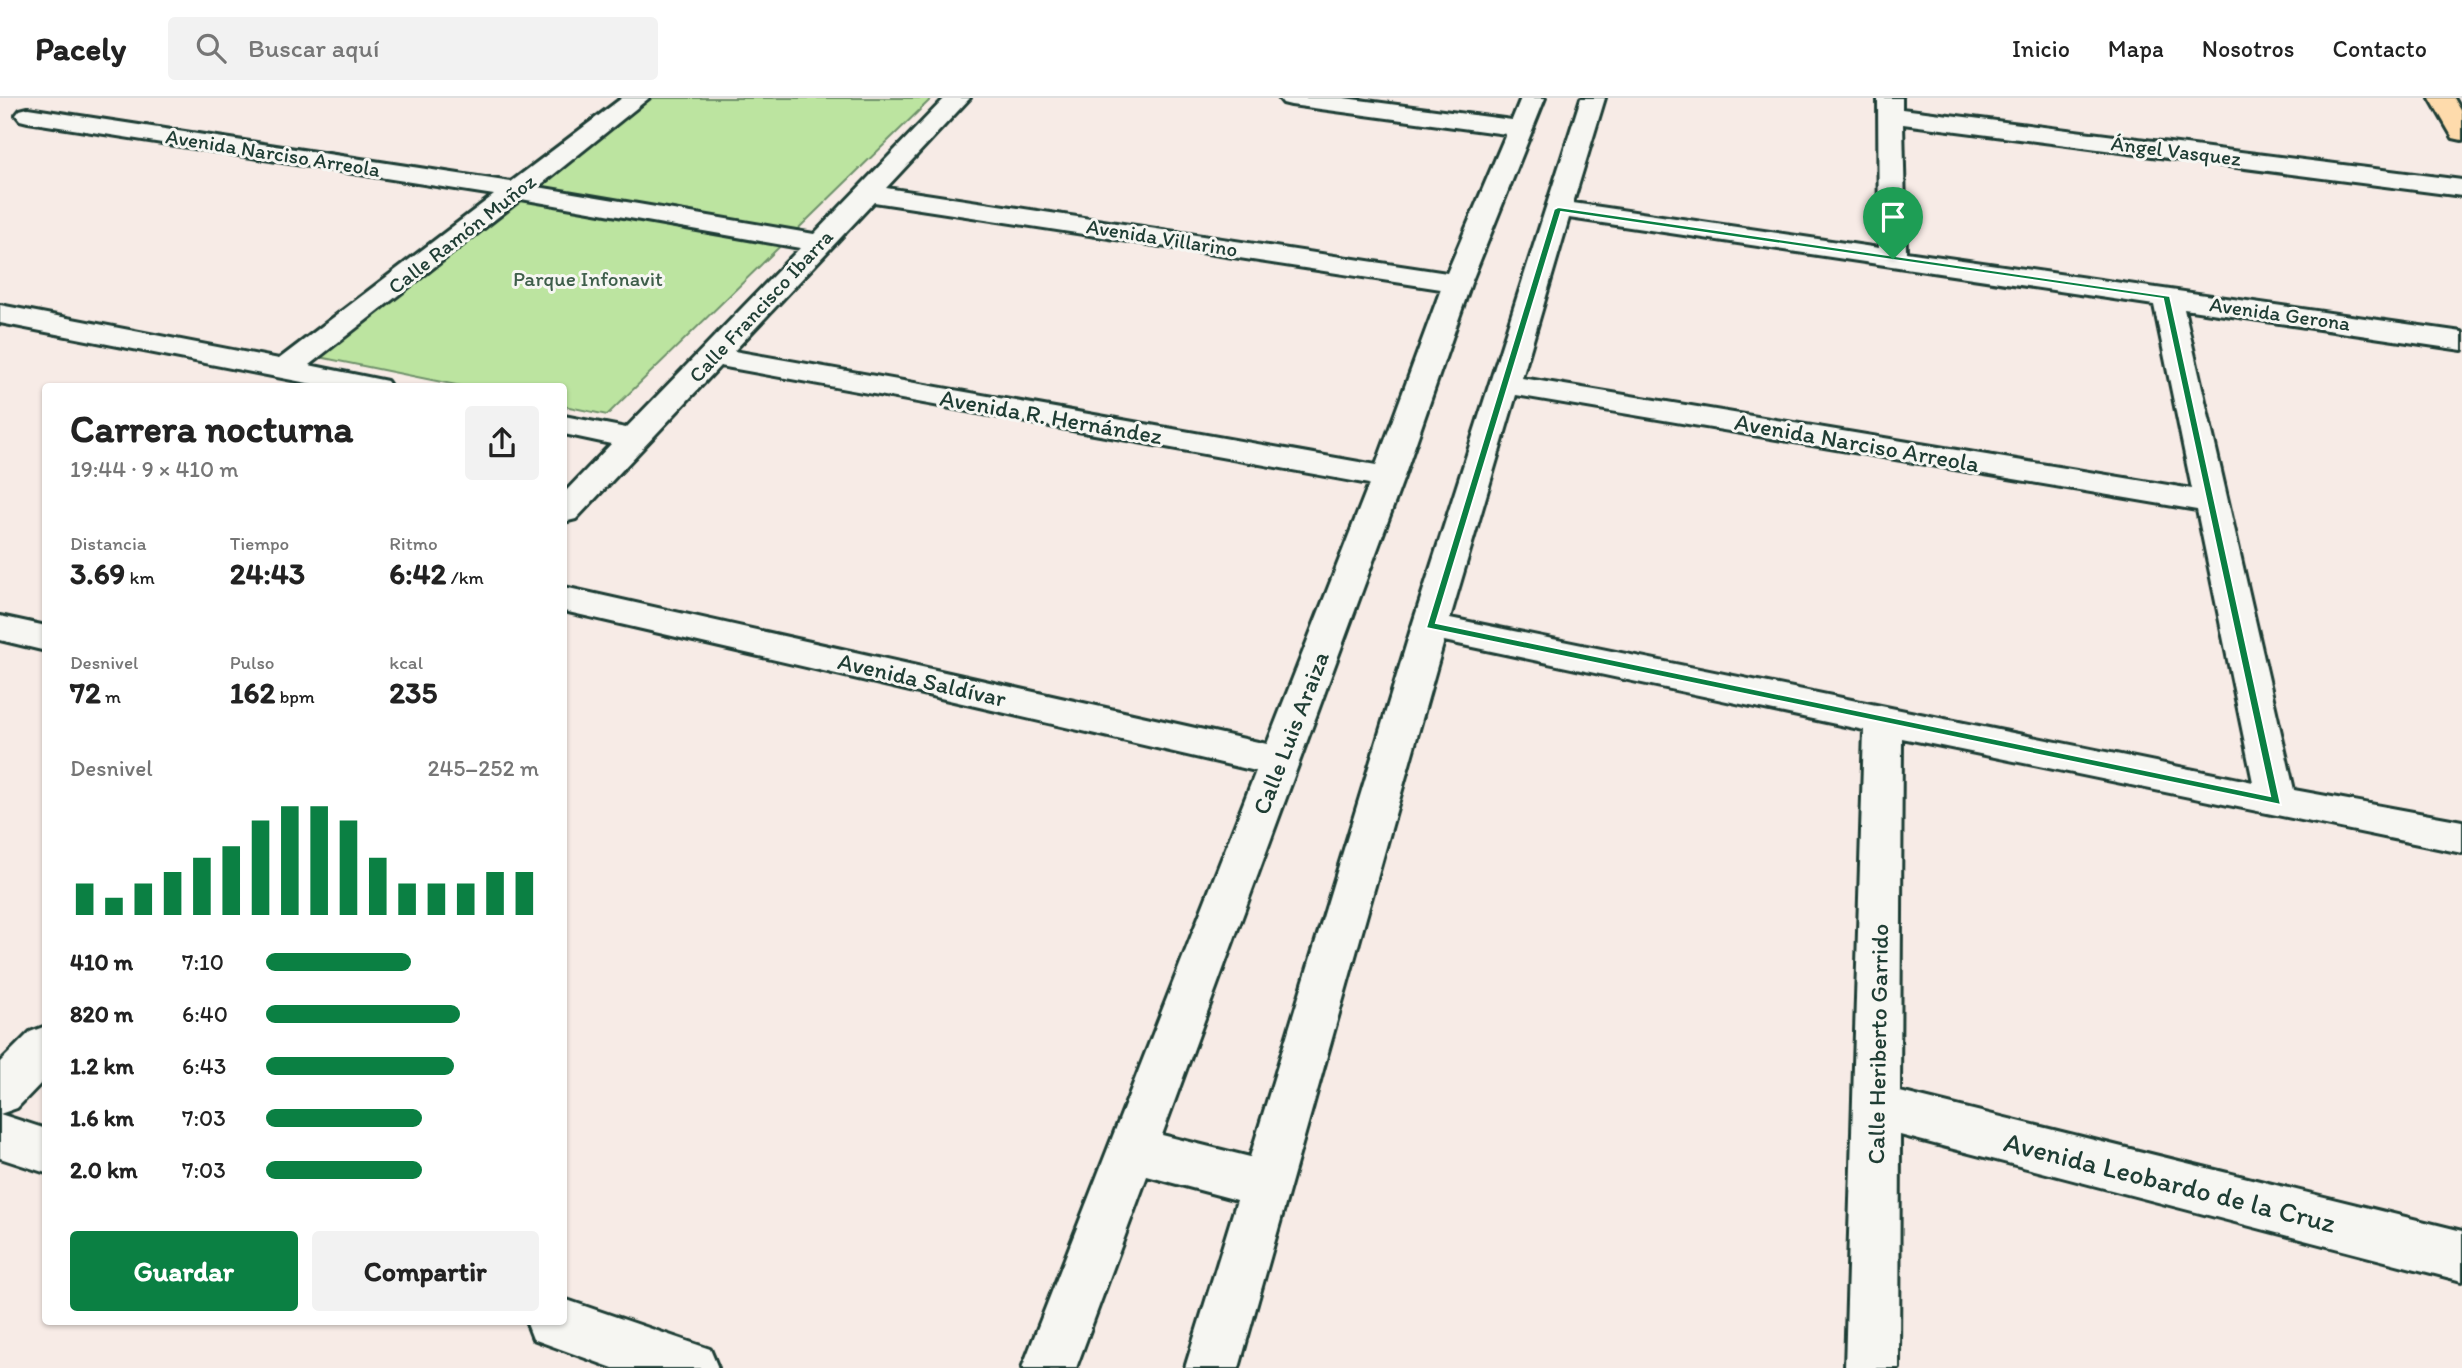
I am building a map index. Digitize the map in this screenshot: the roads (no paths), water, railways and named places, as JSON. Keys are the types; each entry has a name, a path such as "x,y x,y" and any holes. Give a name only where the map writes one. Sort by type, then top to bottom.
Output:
{"main road":[{"path":"2442,98 2462,133"}],"street":[{"name":"Avenida Narciso Arreola","path":"60,98 19,120 517,191 821,243"},
{"name":"Calle Ramón Muñoz","path":"286,368 637,98"},
{"name":"Calle Francisco Ibarra","path":"567,509 958,98"},
{"path":"1291,98 1521,129"},
{"name":"Calle Luis Araiza","path":"1049,1368 1388,477 1457,283 1533,98"},
{"path":"1212,1368 1430,626 1594,98"},
{"path":"1890,106 1893,259"},
{"name":"Ángel Vasquez","path":"1890,106 2462,188"},
{"name":"Avenida Villarino","path":"866,193 1457,283"},
{"name":"Avenida Gerona","path":"1558,209 2462,341"},
{"path":"2167,298 2277,802"},
{"path":"7,321 286,368 357,383"},
{"name":"Avenida R. Hernández","path":"714,356 1388,477"},
{"name":"Avenida Narciso Arreola","path":"1503,384 2211,502"},
{"path":"567,426 635,439"},
{"name":"Avenida Saldívar","path":"567,600 1280,762"},
{"path":"1430,626 2277,802 2462,837"},
{"path":"0,628 42,638"},
{"name":"Calle Heriberto Garrido","path":"1872,1368 1884,721"},
{"path":"0,1093 42,1050"},
{"name":"Avenida Leobardo de la Cruz","path":"1878,1108 2462,1256"},
{"path":"0,1136 42,1151"},
{"path":"1133,1150 1264,1184"},
{"path":"564,1325 691,1368"}],"park label":[{"name":"Parque Infonavit","path":"588,279"}]}
